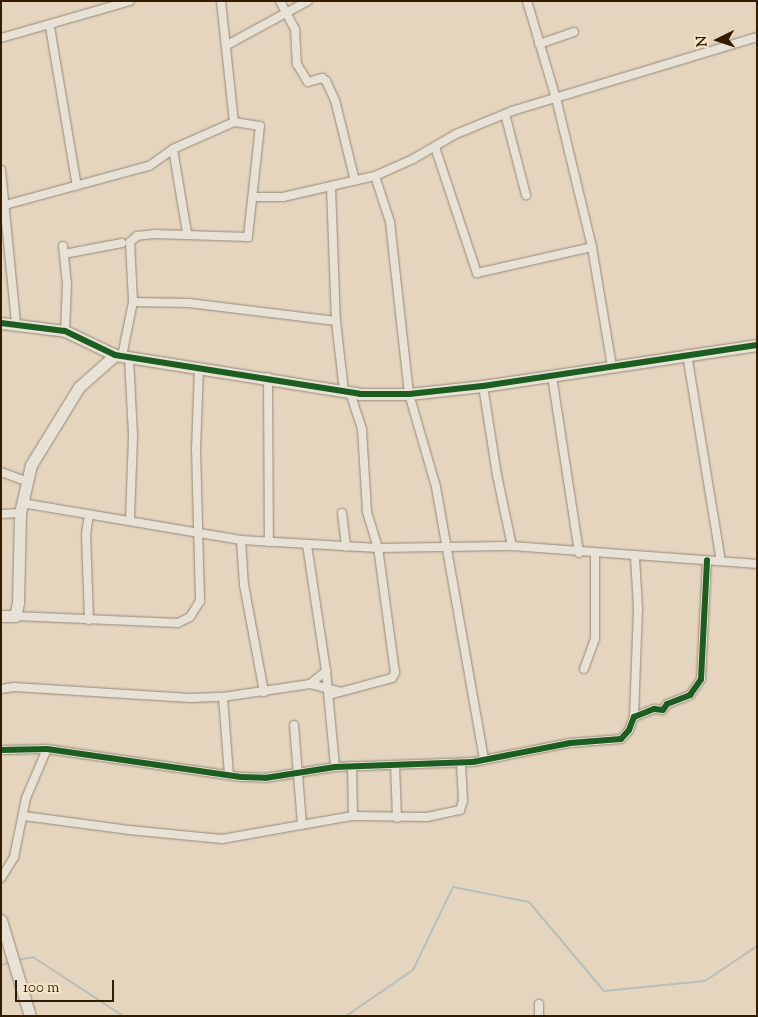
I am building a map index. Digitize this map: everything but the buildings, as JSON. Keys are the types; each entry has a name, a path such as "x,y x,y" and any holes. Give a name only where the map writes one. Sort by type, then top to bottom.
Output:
{"street":[{"path":"1,38 50,26 130,1"},
{"path":"221,1 234,122"},
{"path":"280,1 295,29 297,64 308,82 322,78 326,81 335,100 355,181"},
{"path":"227,45 287,15 308,1"},
{"path":"526,1 556,98 592,247 612,366"},
{"path":"50,26 77,186"},
{"path":"539,44 574,32"},
{"path":"254,197 283,197 375,176 504,114 757,37"},
{"path":"504,114 526,195"},
{"path":"5,205 149,166 174,149 234,122 261,128 248,237 187,233 133,238 130,242 133,302 122,356 133,437 130,520"},
{"path":"435,147 477,273 592,247"},
{"path":"174,149 187,233"},
{"path":"1,173 16,324"},
{"path":"375,176 390,222 409,394 429,454 484,760"},
{"path":"310,684 328,690 339,691 392,678 396,673 378,548 367,511 362,429 347,392 336,321 331,186"},
{"path":"64,330 68,283 64,250 122,244"},
{"path":"133,302 188,303 336,321"},
{"path":"1,323 64,330 122,356 268,377 347,392 409,394 483,386 757,345"},
{"path":"687,354 721,561"},
{"path":"15,616 18,603 21,508 26,481 52,428 80,387 122,356"},
{"path":"1,616 184,623 200,601 198,530 199,368"},
{"path":"552,376 579,553"},
{"path":"268,377 269,542"},
{"path":"483,386 497,475 512,546"},
{"path":"1,472 26,481"},
{"path":"1,514 21,508 89,514 198,530 241,540 307,545 378,548 512,546 579,553 757,564"},
{"path":"342,513 346,547"},
{"path":"89,514 86,534 89,620"},
{"path":"241,540 244,585 264,692"},
{"path":"307,545 326,672 335,767"},
{"path":"584,669 595,639 596,554"},
{"path":"1,750 47,750 229,775 265,778 335,767 395,764 461,764 570,743 621,739 629,730 634,717 638,609 635,556"},
{"path":"634,717 654,709 663,710 668,704 690,695 701,680 707,560"},
{"path":"1,690 223,697 310,684 326,672"},
{"path":"223,697 229,775"},
{"path":"294,725 302,825"},
{"path":"1,878 14,857 24,816 26,798 47,750"},
{"path":"395,764 398,818"},
{"path":"24,816 128,830 222,839 352,816 427,817 460,810 463,801 461,764"},
{"path":"352,766 352,816"},
{"path":"1,920 9,953 15,965 30,1016"},
{"path":"539,1004 539,1016"}],"waterway":[{"path":"346,1016 413,970 453,887 529,902 604,991 705,981 757,946"},
{"path":"18,960 33,957 123,1016"},
{"path":"1,965 9,963"}],"cycle path":[{"path":"1,323 65,331 115,355 360,394 409,394 483,386 757,345"},
{"path":"1,750 47,749 241,777 265,778 335,767 473,762 570,743 621,739 629,730 634,717 654,709 663,710 667,704 690,695 701,679 707,560"}]}
